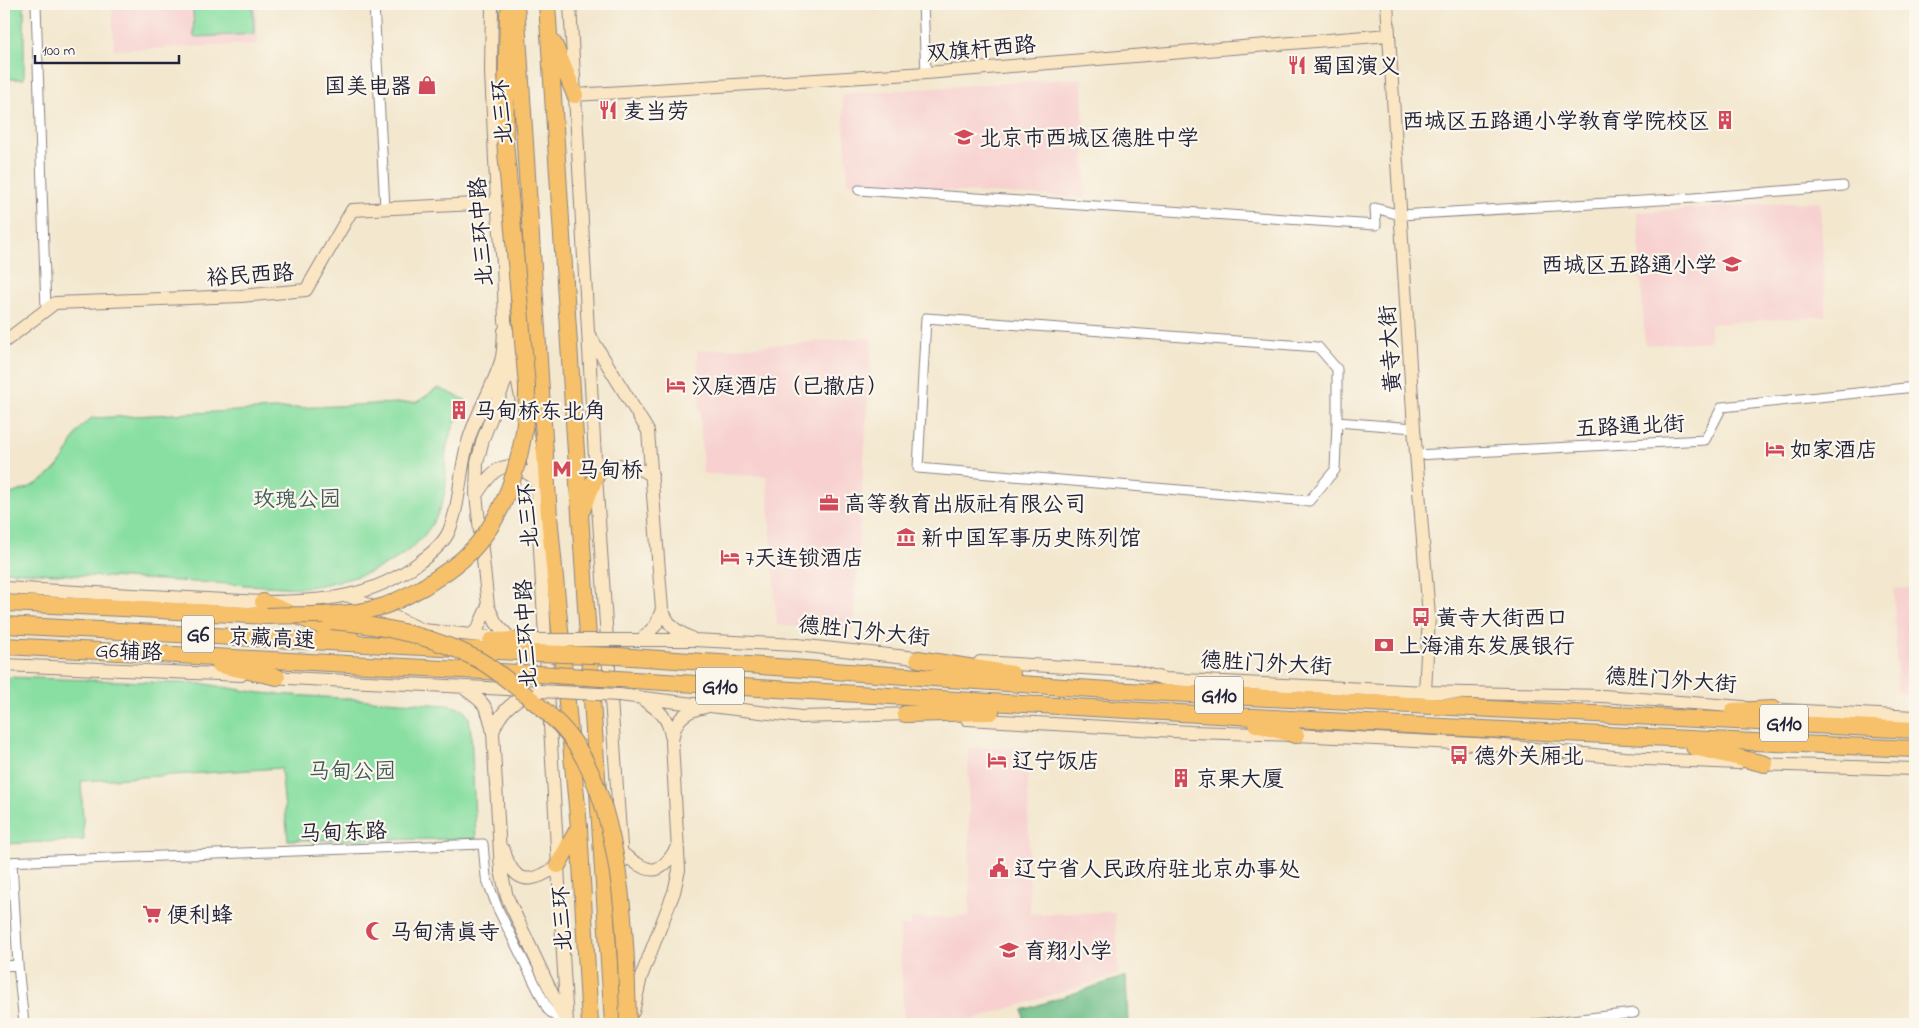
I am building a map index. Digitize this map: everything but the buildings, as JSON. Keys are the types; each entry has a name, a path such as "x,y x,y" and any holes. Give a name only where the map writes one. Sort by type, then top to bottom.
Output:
{"highway":[{"path":"4,603 123,608 265,609 344,614 384,606 415,592 442,575 466,556 498,513 511,483 522,449 527,412 527,386 505,141 508,4"},
{"name":"北三环","path":"516,4 549,516 579,827 590,1024"},
{"name":"北三环","path":"547,4 613,1024"},
{"path":"548,30 575,95"},
{"path":"580,514 596,476"},
{"path":"536,479 549,516"},
{"path":"265,609 362,643"},
{"path":"265,609 413,635 443,644 478,660 508,680 535,702 566,733 587,767 601,799 609,825 621,907 632,1020"},
{"name":"京藏高速","path":"4,624 362,643 527,643"},
{"name":"G6","path":"527,643 616,648"},
{"name":"京藏高速","path":"4,646 538,674 618,687"},
{"name":"德胜门外大街","path":"616,648 1108,690 1915,730"},
{"path":"168,654 277,677"},
{"path":"918,659 1108,690"},
{"name":"G110","path":"618,687 1915,749"},
{"path":"1654,716 1773,709"},
{"path":"905,714 1109,710"},
{"path":"1224,716 1296,735"},
{"path":"1655,738 1765,764"},
{"path":"600,819 622,853"},
{"path":"558,865 579,827"}],"main road":[{"name":"北三环中路","path":"492,4 491,72 496,202 503,263 505,321 514,359 536,479 566,1024"},
{"path":"570,4 596,476 632,1020"},
{"name":"黄寺大街","path":"1387,4 1414,428 1429,616 1424,692"},
{"name":"双旗杆西路","path":"575,95 926,73 1389,35"},
{"name":"裕民西路","path":"4,342 55,303 241,296 306,290 352,210 496,202"},
{"path":"4,588 265,609 300,602 349,596 372,588 414,567 434,552 448,534 456,513 465,450 501,360 505,321"},
{"path":"588,334 648,432 662,609 667,622 676,631 694,640"},
{"path":"514,359 483,439 477,463 476,494 488,606 496,623 527,643"},
{"path":"596,476 604,469 627,465 652,475"},
{"path":"476,494 490,474 502,468 523,469 536,479"},
{"path":"349,596 423,630 527,643"},
{"path":"472,635 478,628 488,606"},
{"path":"641,640 656,625 662,609"},
{"name":"德胜门外大街","path":"616,648 641,640 694,640 797,645 918,659 1134,672 1165,679 1424,692 1602,696 1773,709 1915,717"},
{"name":"G6辅路","path":"4,665 534,691"},
{"path":"462,687 485,706 490,718 493,733 500,871 507,897 566,1024"},
{"path":"493,733 501,714 509,706 534,691 618,687 640,697 662,713 669,723 672,742 679,870 674,892 641,977 632,1020"},
{"path":"640,697 801,717 905,714 992,721 1192,732 1494,745 1624,758 1915,769"},
{"path":"672,742 677,722 686,714 699,708 710,706"},
{"path":"498,829 507,863 516,874 526,878 537,878 558,865"},
{"path":"622,853 635,863 648,869 659,869 669,861 677,847"}],"street":[{"path":"36,4 46,310"},
{"path":"374,4 385,208"},
{"path":"923,4 926,73"},
{"path":"859,190 1376,225 1376,208 1400,215 1694,198 1843,186"},
{"path":"926,318 1318,347 1337,369 1337,422 1335,470 1309,501 918,468 926,318"},
{"name":"五路通北街","path":"1416,455 1705,440 1722,407 1915,387"},
{"path":"1337,422 1414,428"},
{"name":"马甸东路","path":"8,862 483,844 486,877 498,909 548,1010 566,1024"},
{"path":"8,862 24,1024"},
{"path":"4,966 18,965"},
{"path":"1535,1024 1634,1012"}],"shaded area":[{"path":"112,4 256,4 258,44 114,50"},
{"name":"北京市西城区德胜中学","path":"1082,78 1086,198 856,186 848,181 842,94"},
{"name":"西城区五路通小学","path":"1820,201 1826,316 1710,324 1710,341 1645,345 1637,212"},
{"path":"872,337 853,632 777,625 767,476 703,474 697,351"},
{"path":"1915,588 1915,694 1897,693 1894,589"},
{"name":"育翔小学","path":"1027,747 1030,914 1115,912 1119,974 959,1024 904,1024 899,926 911,926 911,919 970,916 968,748"}],"green space":[{"path":"4,4 24,4 24,79 4,79"},
{"path":"193,4 253,4 254,34 194,37"},
{"name":"玫瑰公园","path":"438,388 466,400 447,444 444,496 435,518 423,537 388,564 367,573 345,580 299,588 4,571 4,496 23,490 46,478 53,472 65,456 82,426 92,418 417,402"},
{"name":"马甸公园","path":"4,677 205,684 260,693 447,705 463,709 469,718 471,733 476,839 288,840 281,768 81,781 84,840 4,844"},
{"path":"1126,976 1128,1024 1024,1024 1023,1010"}],"place":[{"name":"蜀国演义","path":"1297,65"},
{"name":"国美电器","path":"427,85"},
{"name":"麦当劳","path":"608,110"},
{"name":"西城区五路通小学教育学院校区","path":"1725,120"},
{"name":"北京市西城区德胜中学","path":"964,137"},
{"name":"西城区五路通小学","path":"1732,264"},
{"name":"汉庭酒店（已撤店）","path":"676,385"},
{"name":"马甸桥东北角","path":"459,410"},
{"name":"如家酒店","path":"1775,449"},
{"name":"马甸桥","path":"562,469"},
{"name":"高等教育出版社有限公司","path":"829,503"},
{"name":"新中国军事历史陈列馆","path":"906,537"},
{"name":"7天连锁酒店","path":"730,557"},
{"name":"黄寺大街西口","path":"1421,617"},
{"name":"上海浦东发展银行","path":"1384,645"},
{"name":"德外关厢北","path":"1459,755"},
{"name":"辽宁饭店","path":"997,760"},
{"name":"京果大厦","path":"1181,778"},
{"name":"辽宁省人民政府驻北京办事处","path":"999,868"},
{"name":"便利蜂","path":"152,914"},
{"name":"马甸清真寺","path":"375,931"},
{"name":"育翔小学","path":"1009,950"}]}
